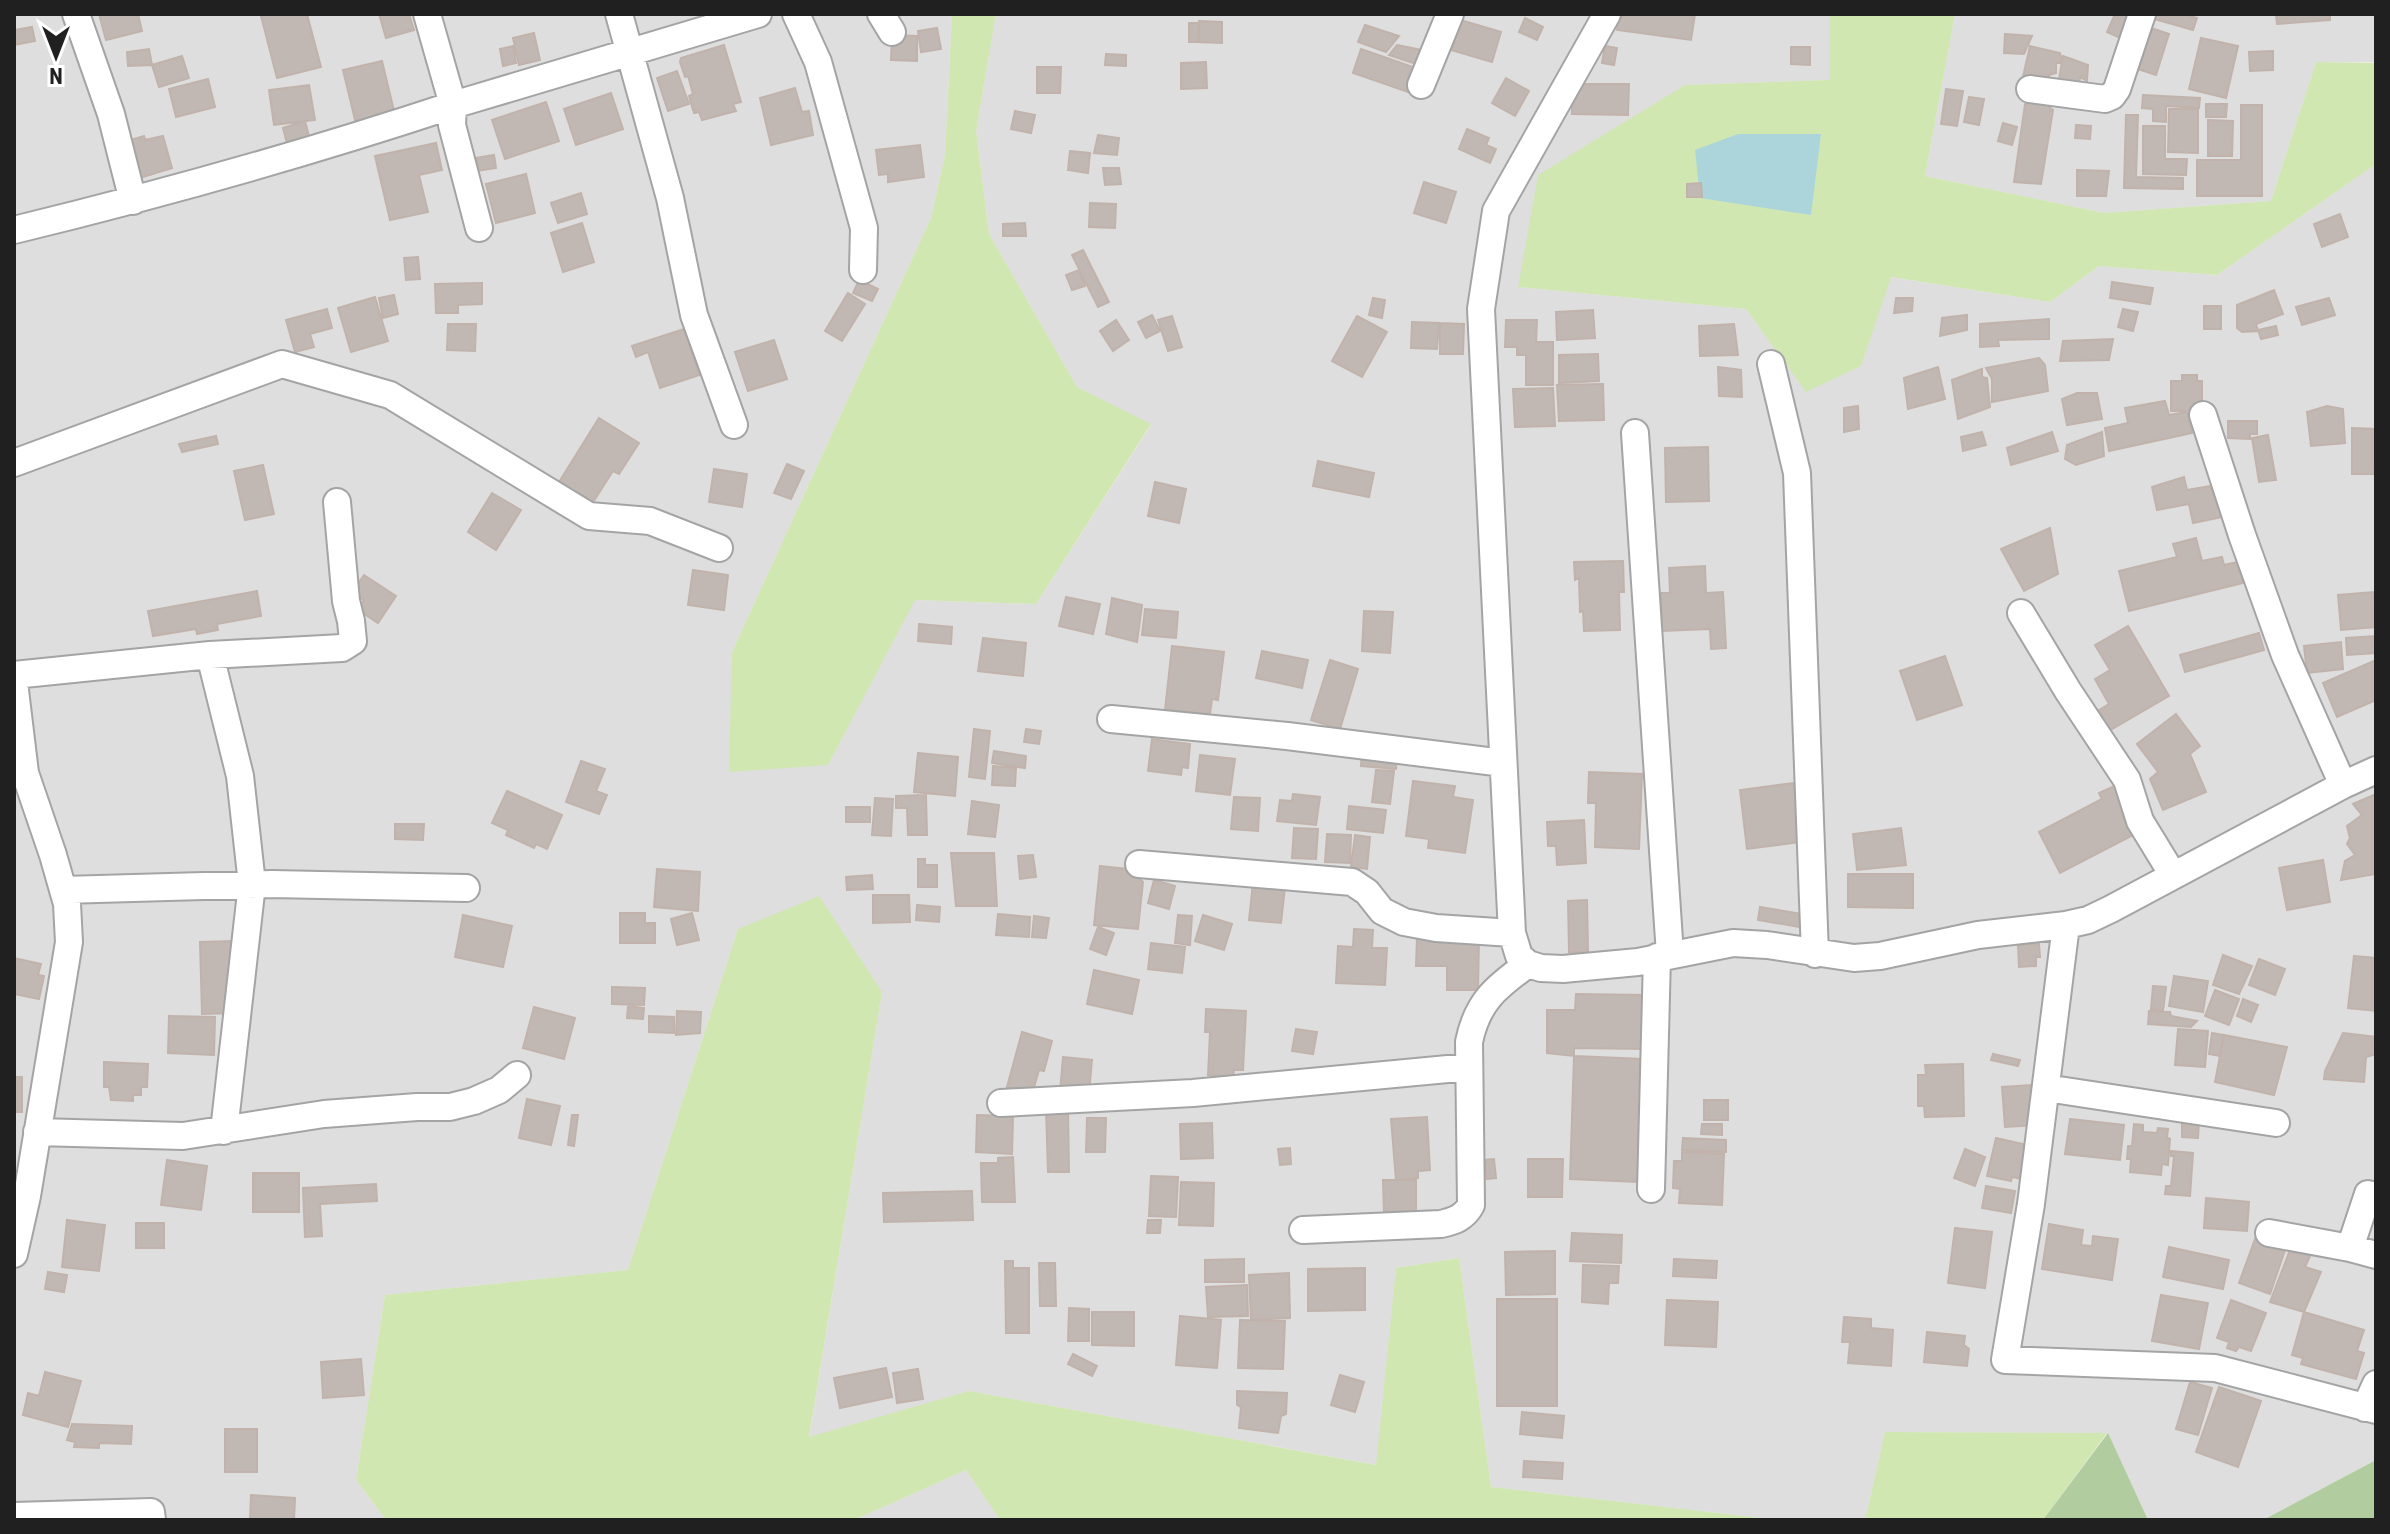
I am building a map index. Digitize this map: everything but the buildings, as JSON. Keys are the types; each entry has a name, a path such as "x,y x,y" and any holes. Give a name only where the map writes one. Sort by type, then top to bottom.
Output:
{"street":[{"path":"76,14 111,114 133,201"},
{"path":"427,14 453,105 452,125 479,228"},
{"path":"619,14 670,198 694,315 734,425"},
{"path":"14,230 133,201 343,141 758,14"},
{"path":"796,14 818,62 864,228 863,270"},
{"path":"1421,85 1450,14"},
{"path":"1607,14 1496,211 1481,309 1512,933 1519,956 1528,964 1541,968 1563,969 1638,962 1733,943 1854,958 1880,956 1978,935 2066,925 2088,920 2111,909 2376,770"},
{"path":"2030,89 2105,99 2112,96 2142,14"},
{"path":"14,463 282,364 390,395 589,516 650,521 719,548"},
{"path":"1771,364 1797,473 1815,954"},
{"path":"2203,415 2285,655 2343,785"},
{"path":"1635,433 1663,956 1651,1189"},
{"path":"14,675 210,655 342,648 353,641 337,502"},
{"path":"2021,613 2127,780 2140,821 2173,875"},
{"path":"210,655 240,776 252,884 224,1131"},
{"path":"14,682 25,773 67,904 69,942 27,1196 14,1254"},
{"path":"1111,719 1287,736 1503,763"},
{"path":"1139,864 1352,882 1367,892 1382,911 1404,922 1436,928 1512,933"},
{"path":"63,890 252,884 466,888"},
{"path":"2066,925 2031,1204 2005,1360 2215,1368 2371,1409 2376,1384"},
{"path":"1303,1230 1441,1224 1457,1220 1467,1212 1471,1205 1469,1042 1474,1021 1503,982 1528,964"},
{"path":"1001,1103 1193,1093 1469,1067"},
{"path":"37,1132 183,1136 324,1114 450,1107 499,1090 517,1075"},
{"path":"2046,1088 2276,1123"},
{"path":"2350,1248 2368,1194 2376,1196"},
{"path":"2269,1233 2376,1255"},
{"path":"14,1516 151,1512 152,1520"}],"shaded area":[{"path":"14,14 952,14 945,155 931,218 732,652 828,765 914,600 1036,604 1151,425 1077,387 989,234 976,131 996,14 1829,14 1829,80 1685,85 1518,287 1746,309 1806,391 1861,366 1890,277 2050,302 2099,266 2217,275 2376,164 2376,1460 2263,1520 2148,1520 2107,1433 1885,1432 1865,1520 1778,1520 1491,1487 1459,1258 1396,1268 1377,1465 969,1391 809,1438 882,992 738,929 628,1270 385,1295 356,1480 386,1520 14,1520"},
{"path":"1955,14 2376,14 2376,62 2316,62 2271,201 2104,213 1925,176"},
{"path":"966,1470 1000,1520 854,1520"}],"green space":[{"path":"952,14 996,14 976,131 989,234 1077,387 1151,424 1036,604 915,600 828,765 729,772 732,652 931,218 945,155"},
{"path":"1829,14 1955,14 1925,176 2104,213 2271,201 2316,62 2376,63 2376,164 2217,275 2099,266 2050,302 1891,277 1861,366 1806,392 1746,309 1518,287 1538,175 1685,85 1829,80"},
{"path":"819,896 882,992 809,1437 969,1391 1376,1465 1396,1268 1459,1258 1491,1487 1778,1520 1000,1520 966,1470 854,1520 386,1520 356,1480 385,1295 628,1270 738,929"},
{"path":"1885,1432 2107,1433 2043,1520 1865,1520"},
{"path":"2108,1433 2148,1520 2043,1520"},
{"path":"2376,1460 2376,1520 2263,1520"}],"water":[{"path":"1738,134 1821,134 1811,215 1700,198 1695,150"}]}
